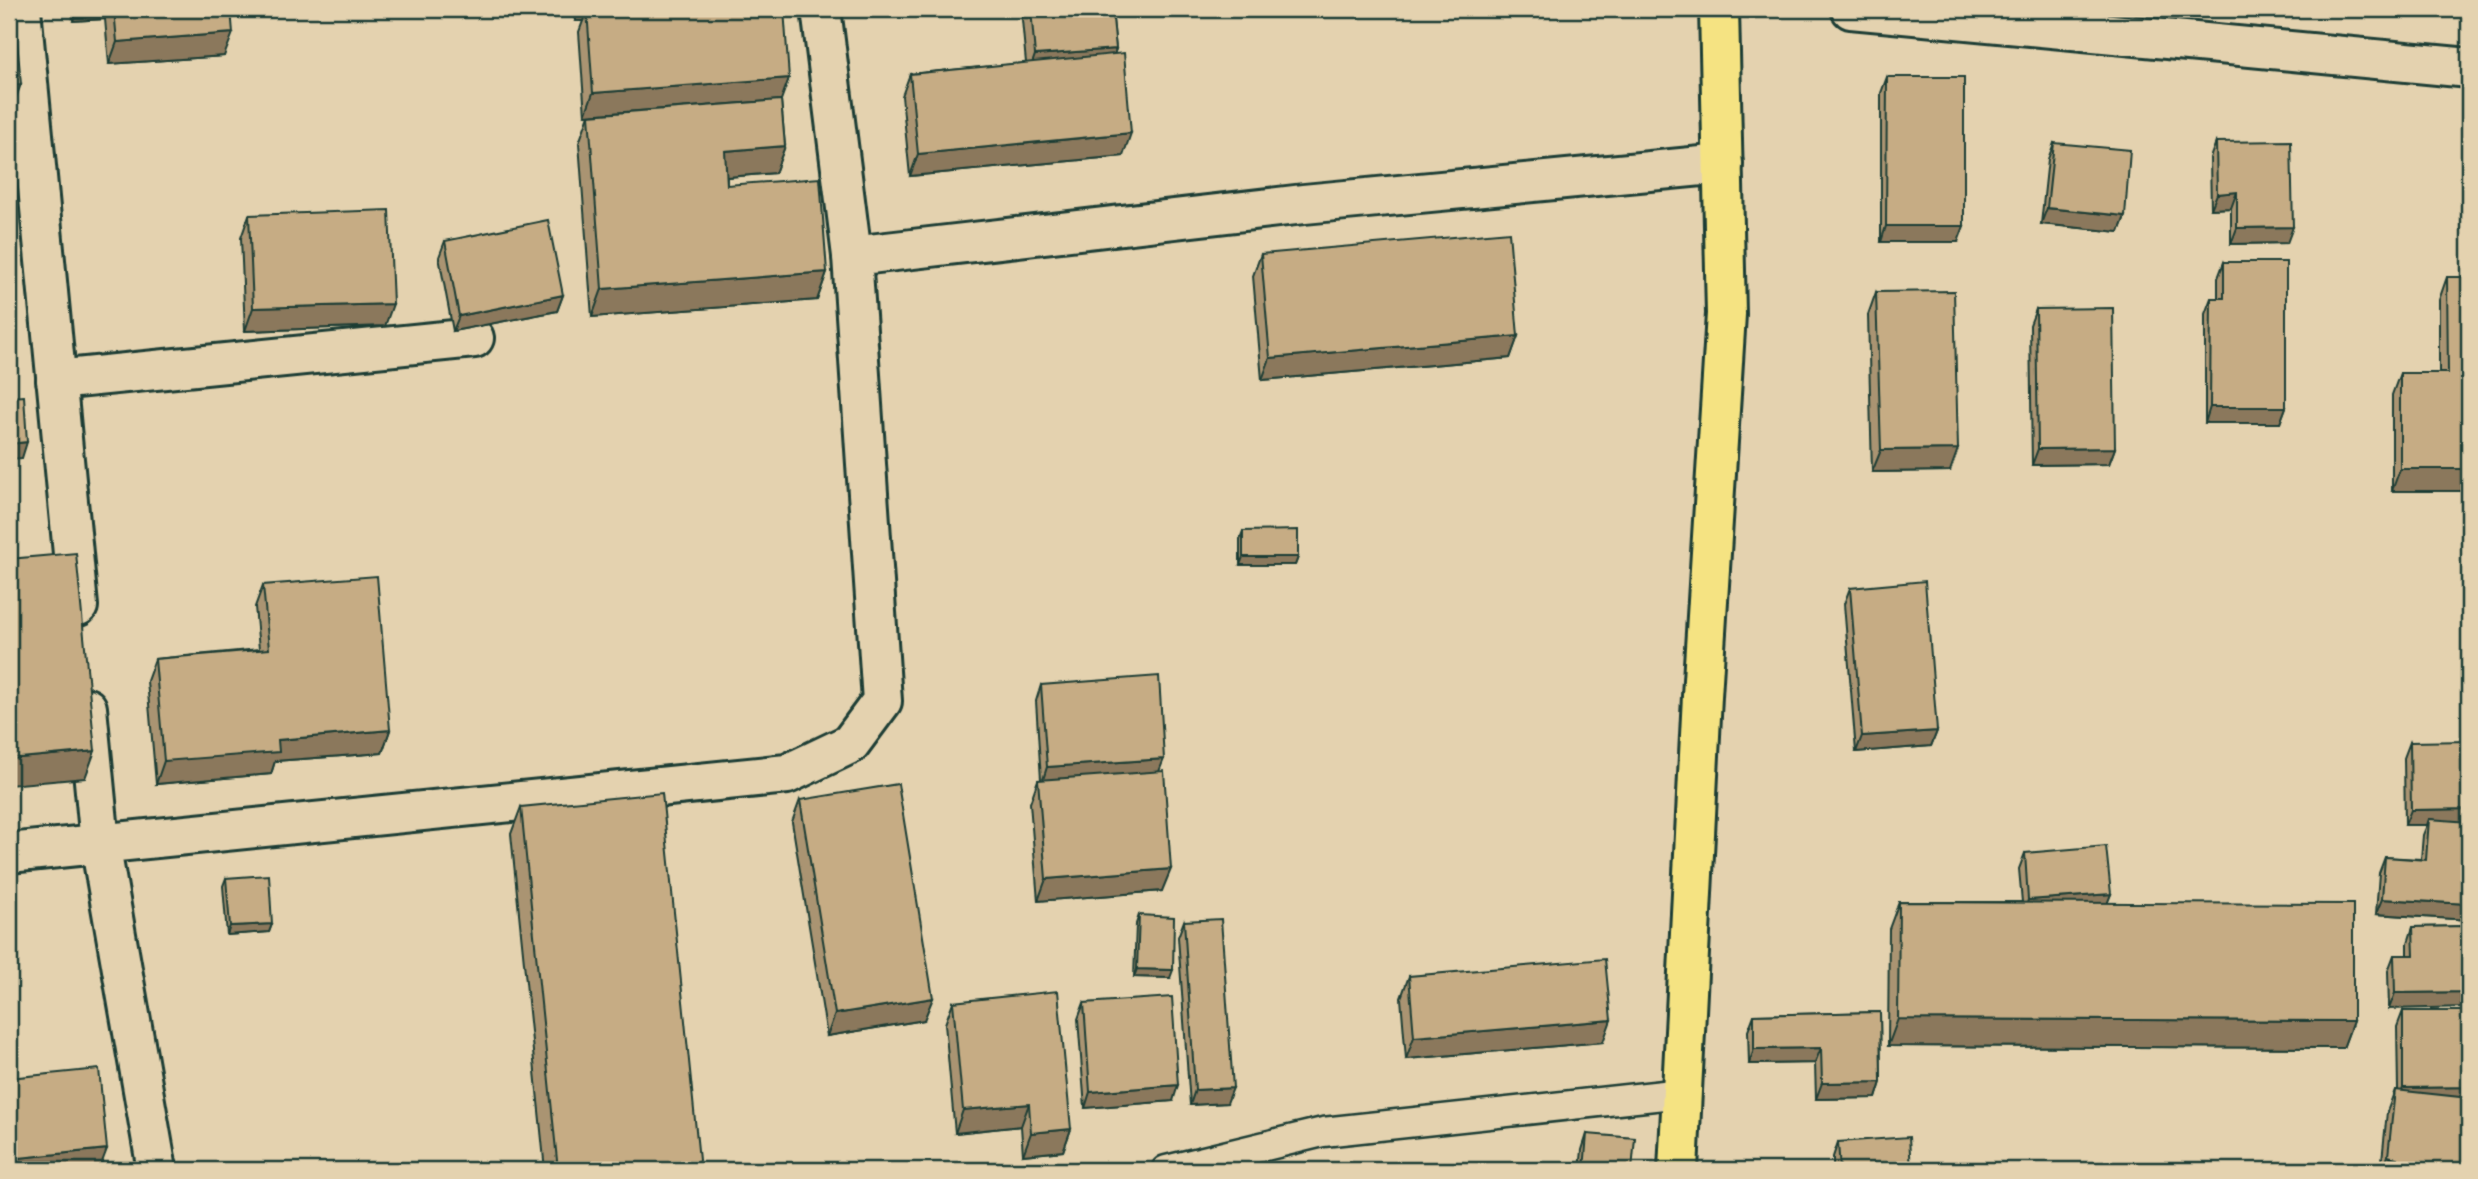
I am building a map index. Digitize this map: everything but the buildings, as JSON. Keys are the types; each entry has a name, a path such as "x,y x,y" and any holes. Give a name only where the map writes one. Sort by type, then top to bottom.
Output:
{"main road":[{"path":"1678,1170 1702,696 1726,314 1719,9"}],"street":[{"path":"21,9 81,639"},
{"path":"9,853 787,774 850,744 882,701 852,256 821,9"},
{"path":"1851,9 2469,68"},
{"path":"852,256 1304,204 1723,164"},
{"path":"56,380 474,338"},
{"path":"85,680 100,843 157,1170"}],"lane":[{"path":"1166,1170 1323,1132 1682,1093"}]}
